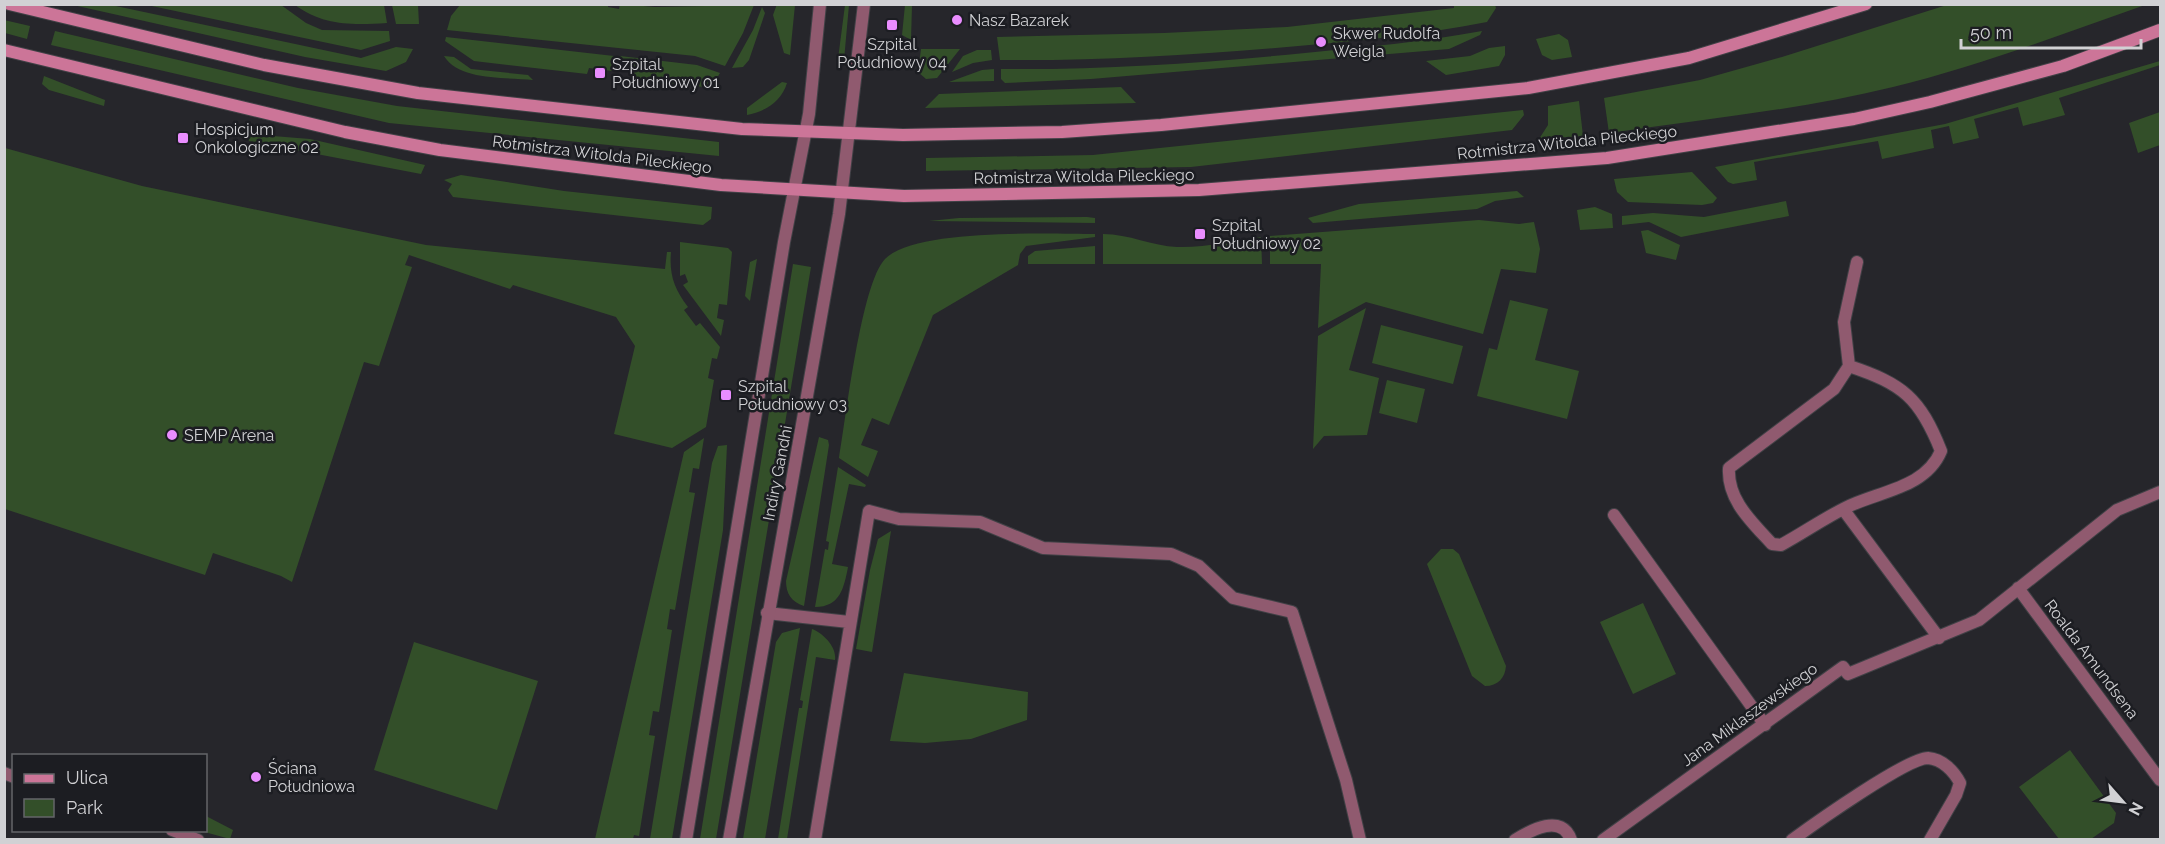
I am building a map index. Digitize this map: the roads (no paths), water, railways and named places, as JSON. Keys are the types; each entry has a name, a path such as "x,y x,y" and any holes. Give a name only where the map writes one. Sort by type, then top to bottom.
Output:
{"main road":[{"path":"9,4 264,65 418,93 742,129 903,135 1062,132 1161,125 1528,88 1689,58 1866,4"},
{"name":"Rotmistrza Witolda Pileckiego","path":"4,50 345,132 440,150 722,185 904,196 1199,190 1607,158 1854,119 1919,105 2063,66 2160,30"}],"street":[{"name":"Indiry Gandhi","path":"686,840 805,132 820,4"},
{"name":"Indiry Gandhi","path":"729,840 767,613 798,456 842,192 864,4"},
{"path":"1849,366 1878,376 1900,388 1927,417 1941,451 1928,471 1911,483 1843,509 1781,545 1772,544 1743,511 1728,479 1729,468 1834,389 1849,366 1844,322 1857,262"},
{"name":"Jana Miklaszewskiego","path":"1604,839 1843,667 1848,674 1979,620 2117,510 2160,492"},
{"path":"1843,509 1939,638"},
{"path":"815,840 869,511 899,519 980,522 1043,548 1152,551 1189,560 1233,598 1292,612 1348,787 1360,840"},
{"path":"1614,514 1765,725"},
{"name":"Roalda Amundsena","path":"2018,588 2160,780"},
{"path":"767,613 849,622"},
{"path":"1792,840 1894,773 1930,758 1948,766 1960,783 1956,795 1930,840"},
{"path":"1515,840 1533,829 1550,825 1566,832 1571,840"},
{"path":"175,832 198,840"}],"place":[{"name":"Nasz Bazarek","path":"957,20"},
{"name":"Szpital Południowy 04","path":"892,25"},
{"name":"Skwer Rudolfa Weigla","path":"1321,42"},
{"name":"Szpital Południowy 01","path":"600,73"},
{"name":"Hospicjum Onkologiczne 02","path":"183,138"},
{"name":"Szpital Południowy 02","path":"1200,234"},
{"name":"Szpital Południowy 03","path":"726,395"},
{"name":"SEMP Arena","path":"172,435"},
{"name":"Ściana Południowa","path":"256,777"}]}
